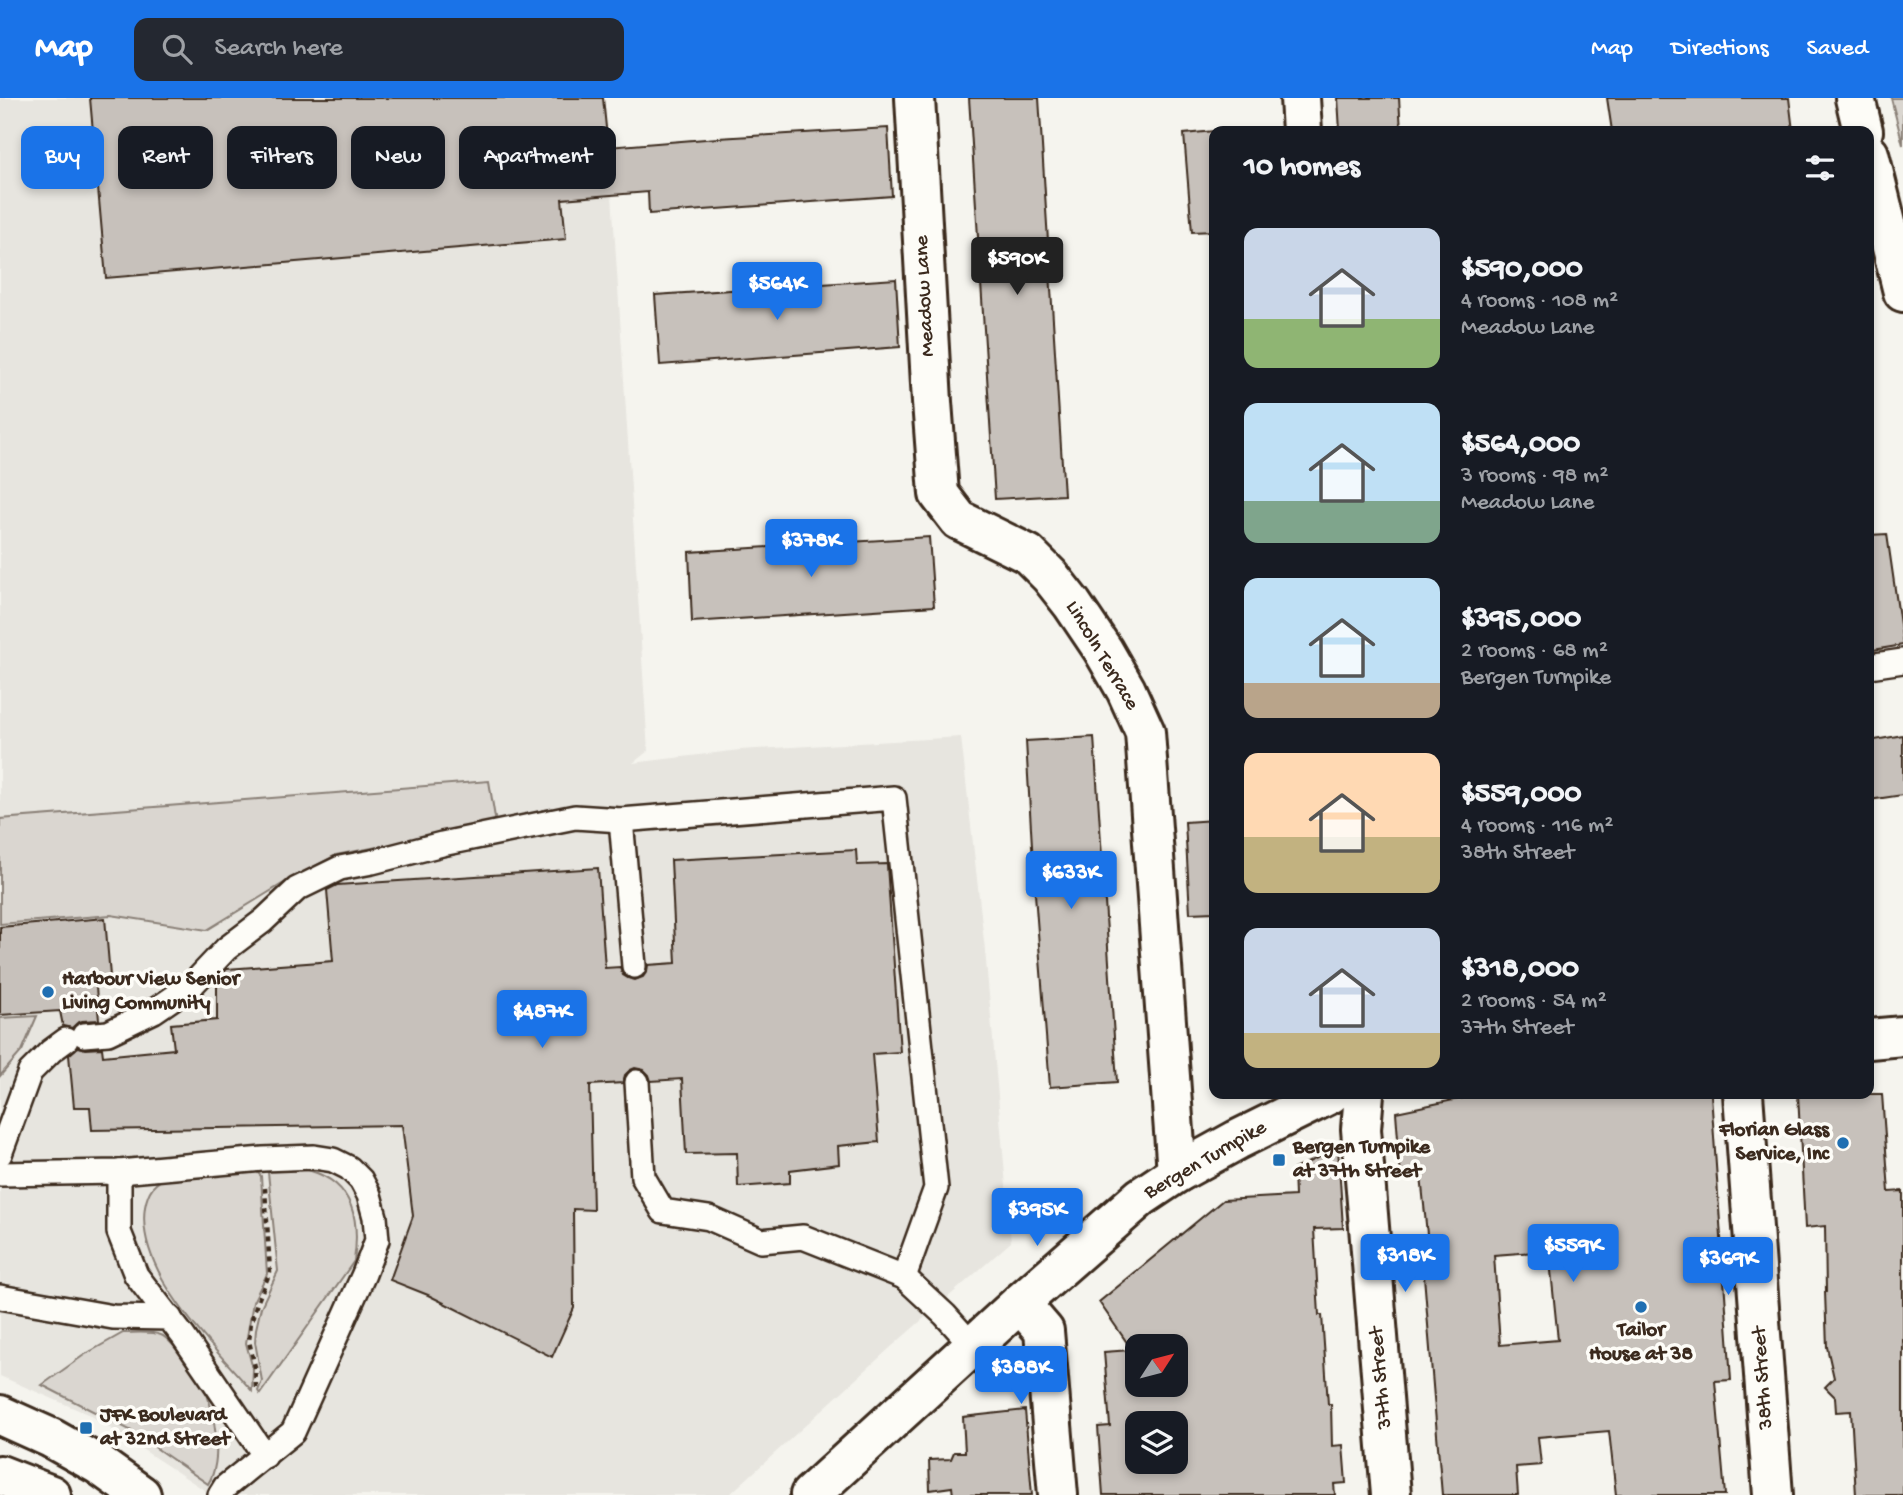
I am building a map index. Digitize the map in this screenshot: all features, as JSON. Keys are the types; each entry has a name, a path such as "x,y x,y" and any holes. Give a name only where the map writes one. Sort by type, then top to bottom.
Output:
{"street":[{"name":"Meadow Lane","path":"915,98 939,494"},
{"path":"1300,98 1302,126"},
{"path":"1855,98 1862,126"},
{"path":"1874,174 1903,292"},
{"name":"Lincoln Terrace","path":"939,494 959,520 1028,554 1050,576 1102,650 1126,690 1145,732 1177,1173"},
{"path":"1874,1039 1903,1036"},
{"name":"Bergen Turnpike","path":"810,1495 1020,1303 1141,1197 1177,1173 1237,1140 1320,1099"},
{"name":"37th Street","path":"1364,1099 1361,1129 1391,1495"},
{"name":"38th Street","path":"1743,1099 1773,1495"},
{"path":"1020,1303 1044,1331 1058,1495"},
{"path":"0,1415 51,1438 99,1465 141,1495"},
{"path":"0,1475 51,1495"}],"lane":[{"path":"1874,665 1903,661"},
{"path":"0,1154 30,1072 51,1051 75,1038 108,1033 154,1011 192,985 226,949 297,889 340,868 565,818 621,820 894,798 936,1188 904,1277"},
{"path":"621,820 634,966"},
{"path":"637,1082 643,1177 663,1211 709,1218 761,1241 803,1237 904,1277 945,1315 973,1346"},
{"path":"0,1174 119,1172 314,1157 333,1160 349,1168 361,1180 369,1195 375,1217 377,1240 365,1274 293,1432 225,1487 220,1495"},
{"path":"119,1172 118,1232 136,1275 170,1318 265,1456"},
{"path":"0,1297 113,1317 170,1318"}],"path":[{"path":"263,1159 270,1272 251,1322 249,1341 257,1379 256,1398 293,1432"}],"shaded area":[{"path":"0,98 603,98 606,126 459,126 459,189 611,189 648,751 633,763 740,750 961,737 985,950 1011,1242 729,1495 212,1495 90,1415 0,1376"},
{"path":"1891,98 1903,98 1903,145"},
{"path":"489,781 496,824 336,855 287,881 207,930 111,915 0,924 0,819"},
{"path":"37,1016 22,1051 0,1076 0,1018"},
{"path":"255,1170 261,1176 267,1274 253,1302 246,1343 253,1369 252,1391 198,1330 164,1282 152,1257 145,1232 145,1207 153,1187 170,1176"},
{"path":"311,1171 337,1185 351,1206 356,1246 354,1261 260,1394 258,1391 262,1381 255,1342 256,1329 261,1307 278,1271 268,1172"},
{"path":"123,1333 163,1336 201,1379 211,1407 216,1434 216,1461 208,1484 130,1430 42,1385 84,1355"}],"building":[{"path":"90,98 603,98 606,126 459,126 459,189 616,189 616,146 888,128 892,196 649,214 648,192 562,199 566,239 106,278 98,189 104,189 104,126 92,126"},
{"path":"969,98 1039,98 1064,495 995,499"},
{"path":"1338,98 1399,98 1401,126 1340,126"},
{"path":"1607,98 1789,98 1792,126 1611,126"},
{"path":"1209,132 1209,231 1192,232 1184,134"},
{"path":"896,279 900,347 660,365 655,295"},
{"path":"1887,534 1903,645 1874,650 1874,535"},
{"path":"929,537 934,606 692,622 689,552"},
{"path":"1903,735 1903,795 1874,799 1874,740"},
{"path":"1094,737 1117,1082 1050,1087 1026,741"},
{"path":"1209,820 1209,912 1190,913 1185,822"},
{"path":"856,850 857,865 887,864 900,1052 872,1054 879,1142 838,1146 839,1164 790,1170 790,1183 738,1187 737,1153 686,1154 682,1079 651,1081 644,1070 635,1068 625,1075 623,1083 590,1085 593,1210 573,1209 574,1308 552,1357 428,1295 390,1280 413,1216 402,1125 92,1130 90,1107 74,1107 69,1055 78,1047 102,1048 103,1056 174,1049 171,1024 217,1020 217,979 227,969 333,961 327,890 337,885 598,868 605,968 620,967 623,975 635,980 643,977 648,965 676,963 671,860"},
{"path":"105,918 110,976 95,977 99,1020 82,1021 72,1028 63,1026 60,1011 0,1015 0,927"},
{"path":"1874,1094 1882,1094 1889,1192 1903,1191 1903,1495 1856,1495 1851,1411 1836,1412 1835,1397 1825,1387 1834,1378 1827,1347 1825,1226 1805,1228 1798,1099 1874,1099"},
{"path":"1458,1099 1711,1099 1731,1380 1715,1381 1725,1495 1616,1495 1609,1431 1538,1437 1541,1465 1516,1467 1518,1495 1442,1495 1423,1264 1430,1263 1421,1176 1401,1178 1396,1112","holes":["1549,1251 1558,1340 1500,1345 1494,1255"]},
{"path":"1338,1148 1343,1228 1314,1229 1319,1315 1322,1315 1328,1404 1331,1404 1332,1446 1343,1445 1346,1483 1334,1484 1335,1495 1103,1495 1098,1427 1110,1426 1104,1352 1125,1350 1125,1397 1188,1397 1188,1334 1125,1334 1125,1340 1099,1302 1223,1200 1295,1196 1294,1169"},
{"path":"1025,1410 1032,1495 953,1495 952,1487 930,1490 929,1460 951,1459 954,1452 965,1452 963,1417"}],"place":[{"name":"Harbour View Senior Living Community","path":"48,992"},
{"name":"Florian Glass Service, Inc","path":"1843,1143"},
{"name":"Bergen Turnpike at 37th Street","path":"1279,1160"},
{"name":"Tailor House at 38","path":"1641,1307"},
{"name":"JFK Boulevard at 32nd Street","path":"86,1428"}]}
